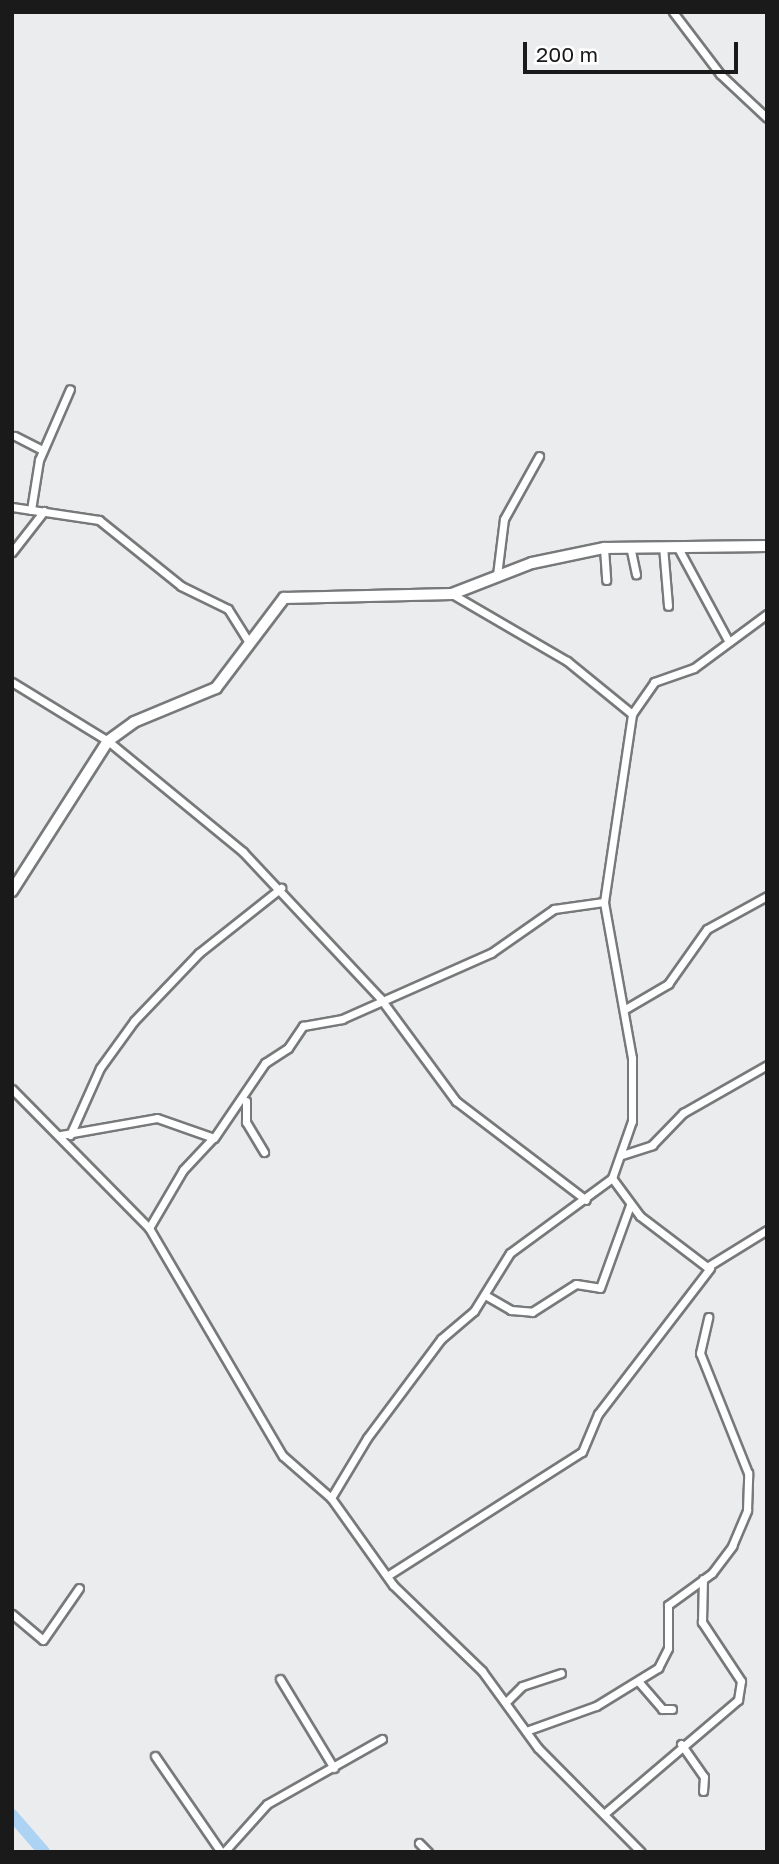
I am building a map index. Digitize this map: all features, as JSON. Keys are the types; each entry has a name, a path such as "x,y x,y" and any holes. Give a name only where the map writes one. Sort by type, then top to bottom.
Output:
{"main road":[{"path":"12,891 108,741 134,722 216,688 273,605 291,596 452,594 497,575 604,548 767,546"}],"street":[{"path":"673,12 720,74 767,118"},
{"path":"31,510 43,450 70,389"},
{"path":"15,436 43,450"},
{"path":"497,575 504,519 539,456"},
{"path":"12,507 99,520 181,586 228,609 248,640"},
{"path":"12,552 44,511"},
{"path":"630,546 636,574"},
{"path":"663,546 668,606"},
{"path":"677,546 729,642"},
{"path":"604,548 607,580"},
{"path":"452,594 566,661 632,714"},
{"path":"331,1498 441,1339 485,1295 510,1253 531,1233 586,1200 612,1178 622,1155 634,1110 627,1008 611,960 604,902 632,714 654,682 694,668 767,614"},
{"path":"12,682 108,741 281,888 380,998 456,1101 586,1200"},
{"path":"70,1135 100,1068 134,1021 198,953 281,888"},
{"path":"627,1008 668,984 707,929 767,896"},
{"path":"149,1228 183,1170 214,1138 247,1097 265,1063 288,1048 303,1026 342,1019 380,998 491,953 554,909 604,902"},
{"path":"622,1155 656,1142 683,1113 767,1065"},
{"path":"12,1089 149,1228 263,1429 331,1498 387,1576 507,1700 526,1731 641,1852"},
{"path":"247,1097 246,1122 264,1152"},
{"path":"60,1135 157,1118 214,1138"},
{"path":"612,1178 630,1205 710,1268"},
{"path":"485,1295 511,1310 531,1312 576,1284 600,1288 630,1205"},
{"path":"387,1576 582,1452 598,1414 710,1268 767,1230"},
{"path":"526,1731 596,1706 639,1681 665,1656 668,1605 728,1556 749,1495 744,1450 700,1353 708,1317"},
{"path":"604,1814 681,1744 728,1712 742,1691 702,1622 703,1579"},
{"path":"12,1614 43,1640 79,1588"},
{"path":"507,1700 522,1686 561,1673"},
{"path":"280,1679 334,1768"},
{"path":"639,1681 662,1709 672,1709"},
{"path":"156,1756 223,1852 267,1804 382,1739"},
{"path":"681,1744 704,1777 703,1791"},
{"path":"419,1843 428,1852"}],"waterway":[{"path":"12,1815 44,1852"}]}
